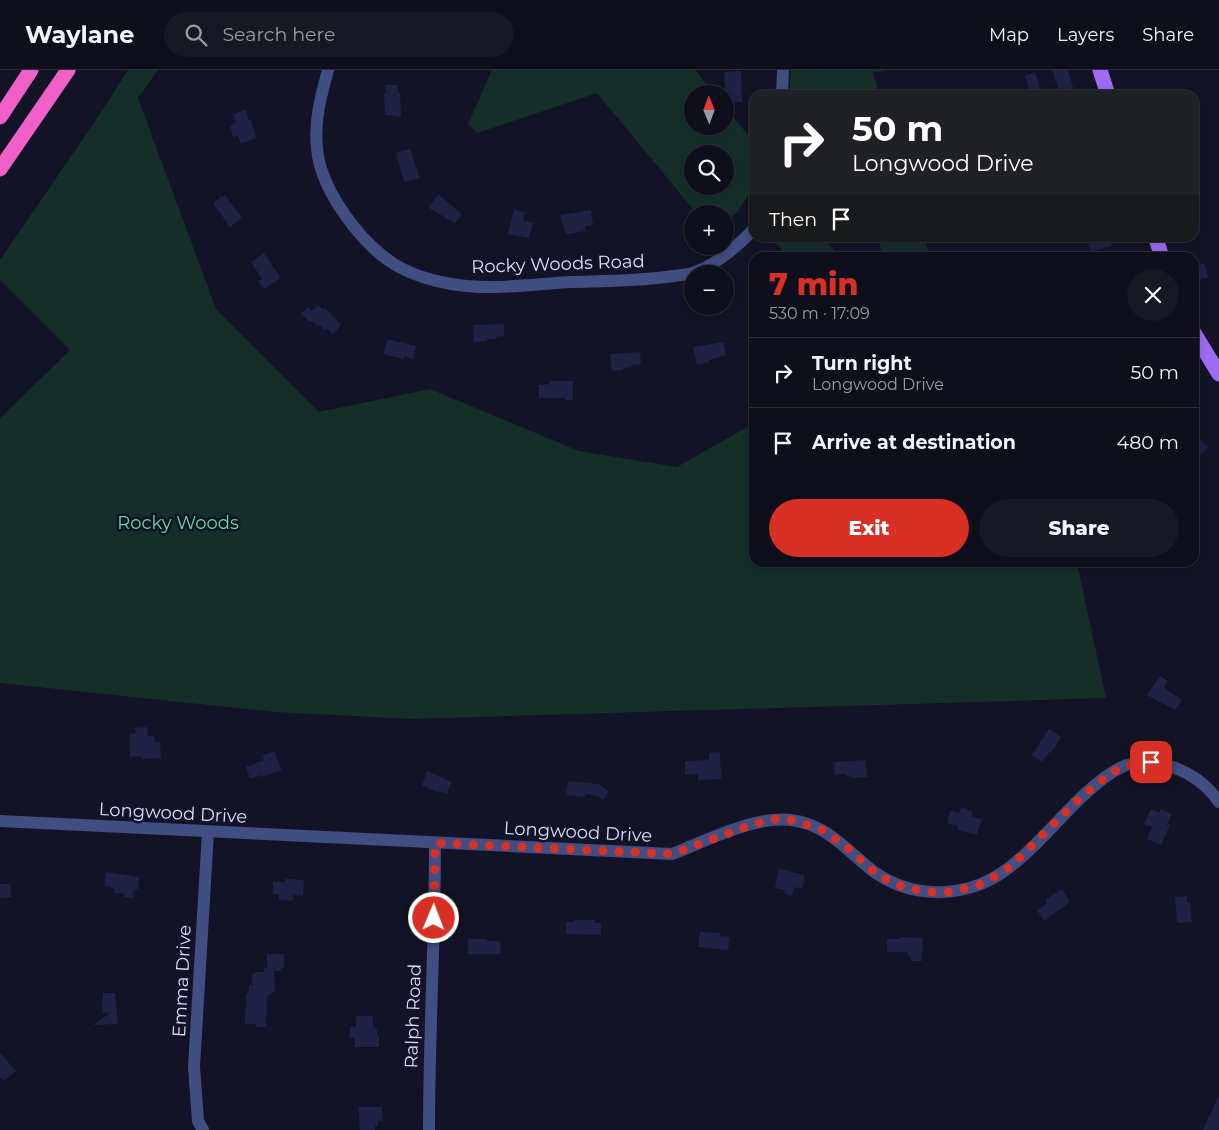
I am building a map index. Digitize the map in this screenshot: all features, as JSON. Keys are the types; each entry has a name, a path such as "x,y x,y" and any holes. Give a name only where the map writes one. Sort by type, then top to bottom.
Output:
{"highway":[{"path":"0,117 31,70"},
{"path":"0,169 68,70"}],"main road":[{"path":"1100,70 1106,90"},
{"path":"1199,341 1219,374"}],"street":[{"name":"Rocky Woods Road","path":"328,70 317,112 316,149 326,183 339,206 359,232 372,246 400,268 426,278 454,284 484,287 651,279 689,274 712,264 749,234"},
{"path":"782,90 784,70"},
{"name":"Longwood Drive","path":"0,821 672,854 750,825 774,819 790,820 821,829 848,848 872,870 893,884 925,892 950,892 982,884 1010,867 1093,787 1112,772 1127,765 1151,762 1176,768 1204,784 1219,802"},
{"name":"Emma Drive","path":"203,1130 198,1121 194,1067 208,832"},
{"name":"Ralph Road","path":"429,1130 435,843"}],"green space":[{"name":"Rocky Woods","path":"128,70 158,70 138,98 216,309 319,412 430,389 579,451 677,467 749,426 749,567 1078,567 1106,698 412,719 275,712 0,683 0,418 70,350 0,280 0,260"},
{"path":"492,70 695,70 707,85 684,85 684,135 734,135 734,118 749,136 749,192 738,211 734,215 734,205 690,205 597,93 477,133 468,124"},
{"path":"791,70 886,70 873,73 878,90 789,90"},
{"path":"775,242 827,242 835,252 784,252"},
{"path":"879,242 925,242 928,252 882,252"}],"building":[{"path":"1052,70 1068,70 1074,90 1054,90 1058,88"},
{"path":"741,71 742,102 734,103 734,85 725,85 724,72"},
{"path":"1035,72 1040,90 1029,90 1025,76"},
{"path":"385,85 398,85 401,117 385,115"},
{"path":"246,110 256,138 241,144 238,136 233,137 230,126 236,123 233,114"},
{"path":"410,149 420,178 404,182 396,153"},
{"path":"438,194 462,214 455,223 429,208"},
{"path":"225,195 242,218 230,227 213,203"},
{"path":"514,210 525,212 523,221 533,223 529,238 508,234"},
{"path":"591,210 593,225 585,226 585,231 566,234 560,215"},
{"path":"1110,242 1112,246 1091,252 1088,244"},
{"path":"264,253 281,278 264,289 258,281 262,279 251,262"},
{"path":"1204,263 1208,277 1199,280 1199,264"},
{"path":"318,305 323,309 325,308 341,325 333,334 327,328 325,330 312,321 310,322 301,314 308,307 312,311"},
{"path":"504,324 504,336 496,337 496,339 487,339 487,341 474,342 473,325"},
{"path":"387,339 416,346 413,359 383,354"},
{"path":"723,342 726,355 697,365 693,347"},
{"path":"640,352 641,364 631,365 632,367 623,368 623,370 612,371 610,354"},
{"path":"550,381 573,381 573,400 565,400 565,398 539,398 539,385 550,384"},
{"path":"1199,438 1208,448 1199,456"},
{"path":"1160,676 1168,681 1164,688 1182,700 1175,710 1147,695"},
{"path":"147,727 148,736 154,736 155,742 160,742 161,758 142,759 142,756 130,757 130,734 136,733 135,728"},
{"path":"1049,729 1061,737 1051,753 1049,752 1042,762 1032,755"},
{"path":"274,751 282,770 250,779 246,767 264,760 262,756"},
{"path":"720,752 721,779 698,780 698,774 685,775 685,761 709,760 709,753"},
{"path":"866,760 867,777 852,778 852,776 846,776 846,774 835,775 834,762"},
{"path":"427,771 452,782 447,794 440,791 439,793 422,785"},
{"path":"568,781 598,784 609,791 603,800 598,796 585,794 585,797 566,795"},
{"path":"961,807 973,811 972,817 982,819 977,835 957,830 958,826 947,823 950,810 959,813"},
{"path":"1151,809 1159,813 1161,809 1172,814 1167,824 1170,825 1161,845 1147,839 1152,827 1144,824"},
{"path":"779,869 805,875 802,889 794,887 792,896 784,894 785,890 775,888"},
{"path":"106,872 139,877 138,889 134,889 133,898 124,897 124,894 114,893 115,889 105,886"},
{"path":"285,879 304,880 303,896 293,895 293,901 279,900 279,894 273,894 273,882 285,882"},
{"path":"0,884 10,884 11,897 0,898"},
{"path":"1062,889 1070,902 1044,921 1037,910 1047,904 1045,900"},
{"path":"1187,896 1187,903 1190,902 1192,922 1177,923 1175,897"},
{"path":"574,920 594,920 594,923 601,923 601,935 566,934 566,922 574,922"},
{"path":"700,932 720,933 720,936 730,937 728,950 698,947"},
{"path":"900,937 923,938 922,961 911,961 908,952 887,952 887,939 900,939"},
{"path":"468,939 500,941 501,954 468,954"},
{"path":"267,954 284,954 284,968 281,968 281,971 274,971 275,990 267,997 266,1027 256,1027 256,1024 245,1024 246,993 249,993 249,985 252,985 252,974 264,972 264,968 267,968"},
{"path":"103,993 115,993 118,1024 93,1025 112,1012 102,1013"},
{"path":"356,1016 373,1016 373,1026 375,1025 377,1036 379,1036 379,1047 355,1047 355,1038 349,1038 350,1027 356,1027"},
{"path":"0,1053 16,1071 4,1081 0,1077"},
{"path":"1219,1095 1219,1130 1203,1130"},
{"path":"358,1107 382,1107 382,1121 378,1121 378,1126 375,1126 375,1130 360,1130"}],"route":[{"path":"434,918 435,843 672,854 742,827 774,819 798,821 821,829 848,848 872,870 893,884 925,892 950,892 966,889 982,884 1010,867 1080,798 1112,772 1127,765 1151,762"}]}
